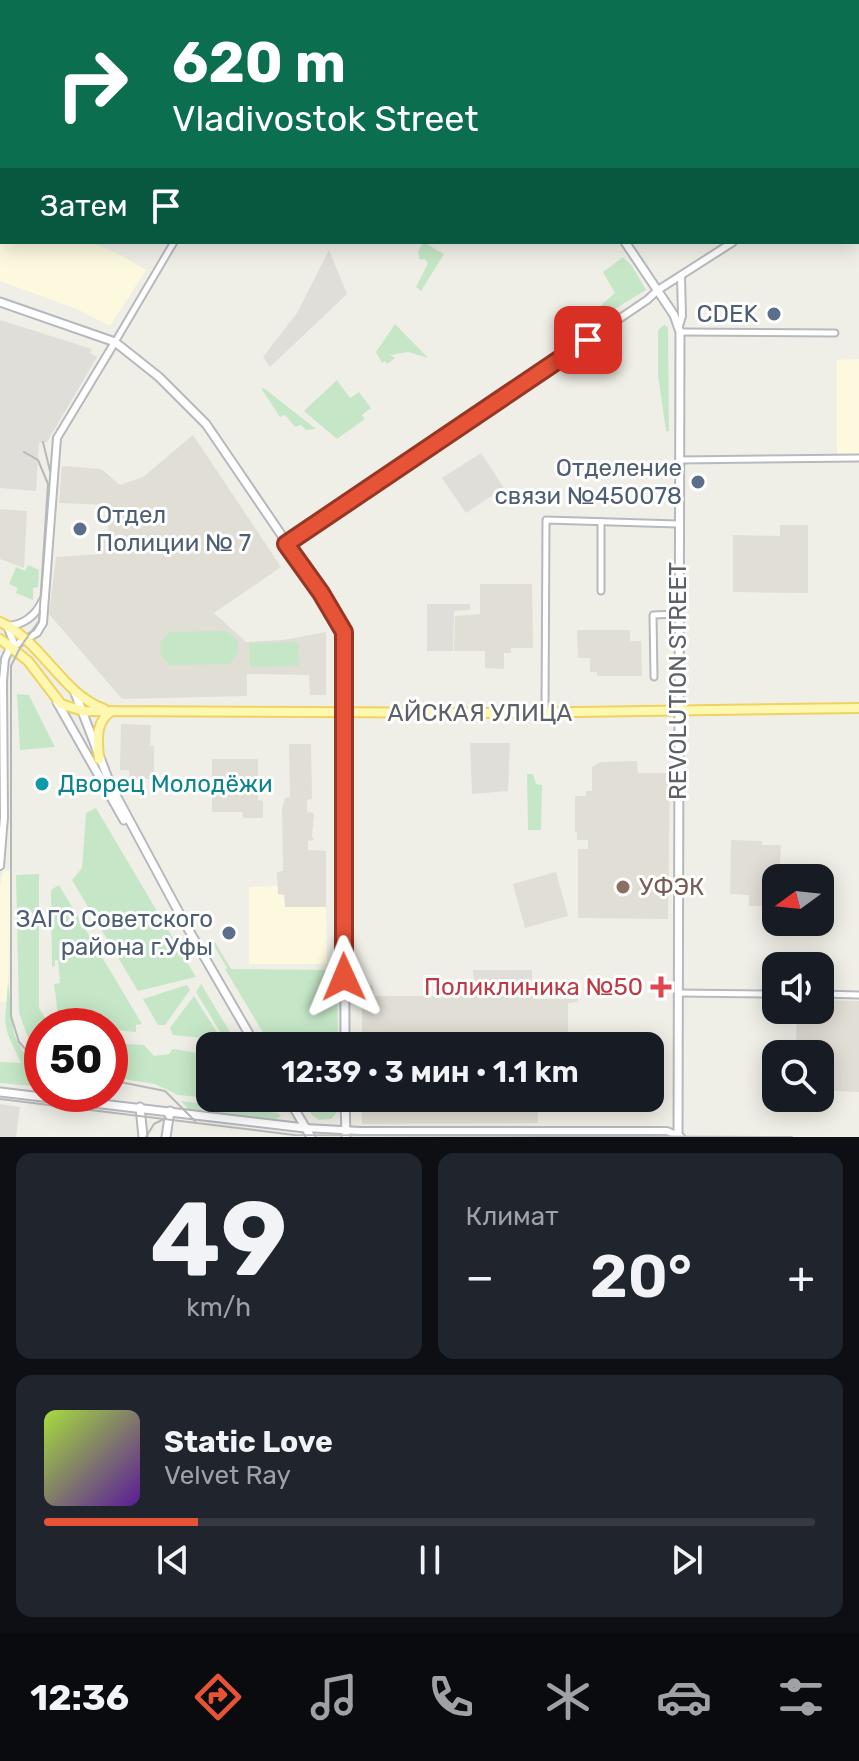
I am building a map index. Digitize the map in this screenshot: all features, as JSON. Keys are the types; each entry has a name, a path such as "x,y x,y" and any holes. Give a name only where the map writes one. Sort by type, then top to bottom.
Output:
{"main road":[{"path":"626,244 658,290 679,329"},
{"path":"0,302 115,342 198,414 332,609 344,632 345,1032"},
{"name":"REVOLUTION STREET","path":"678,1137 679,329"},
{"path":"4,624 25,640 91,704 112,711"},
{"path":"0,639 28,661 49,689 248,1032"},
{"path":"49,689 56,680 63,680 71,686 99,759 147,855"},
{"name":"АЙСКАЯ УЛИЦА","path":"55,699 66,707 83,711 545,713 859,708"},
{"path":"99,759 100,723 102,717 112,711"},
{"path":"0,1092 305,1128"},
{"path":"140,1107 143,1137"},
{"path":"166,1137 170,1111"},
{"path":"296,1112 311,1137"},
{"path":"345,1112 346,1134"}],"street":[{"path":"12,647 42,627 57,438 173,244"},
{"path":"286,544 730,244"},
{"path":"681,276 682,316 679,329 835,333"},
{"path":"678,460 859,458"},
{"path":"545,713 546,520 678,524"},
{"path":"601,522 601,591"},
{"path":"4,624 22,623 41,605 46,593"},
{"path":"654,677 653,615 678,614"},
{"path":"0,866 4,817 3,680 5,659 12,647 12,636 4,624"},
{"path":"678,993 762,994"},
{"path":"834,994 859,995"},
{"path":"305,1128 346,1134 360,1131 667,1131 678,1137"}],"shaded area":[{"path":"0,244 95,244 146,270 110,326 77,309 0,281"},
{"path":"329,250 347,294 270,367 263,357 297,313"},
{"path":"0,320 92,349 90,353 97,357 47,442 39,443 36,491 0,488"},
{"path":"859,359 859,454 837,454 837,360"},
{"path":"193,435 281,567 214,613 246,642 283,640 326,632 326,695 310,695 309,675 247,674 247,696 122,699 49,614 56,557 101,554 102,537 108,535 109,505 59,503 62,466 101,469 120,485 143,477"},
{"path":"481,453 504,488 466,513 442,478"},
{"path":"0,509 27,511 24,568 0,559"},
{"path":"780,525 808,525 808,593 733,592 733,535 780,536"},
{"path":"480,584 532,584 533,648 511,648 511,653 504,653 504,669 485,668 485,651 454,651 455,616 480,614"},
{"path":"427,604 470,604 470,610 454,611 453,651 427,651"},
{"path":"577,630 630,630 630,641 641,641 642,676 597,676 597,672 590,672 590,658 578,658"},
{"path":"121,724 151,725 154,779 129,779 129,770 120,770"},
{"path":"470,743 510,743 508,791 472,794"},
{"path":"289,744 311,744 312,799 307,800 307,812 314,813 314,840 308,841 308,850 326,851 326,907 285,907 284,895 278,894 277,872 283,871 282,809 285,798 290,797"},
{"path":"212,759 258,759 258,800 263,801 263,818 243,818 242,812 212,812"},
{"path":"637,761 638,773 670,773 668,919 578,918 578,849 588,849 588,840 577,840 575,796 586,796 586,791 592,791 592,767 600,762"},
{"path":"731,840 781,845 780,864 762,864 762,906 749,906 749,895 730,894"},
{"path":"3,870 11,874 8,1002 0,1001 0,888"},
{"path":"556,872 568,916 525,928 513,884"},
{"path":"278,886 278,894 285,895 285,907 326,907 327,964 249,964 249,887"},
{"path":"473,970 532,970 532,987 474,985"},
{"path":"362,985 373,985 374,996 453,996 453,988 531,988 533,999 578,999 578,1002 568,1003 568,1032 362,1032"},
{"path":"834,1000 859,1001 859,1092 834,1091 834,1040 796,1040 797,1024 834,1024"},
{"path":"0,1104 20,1107 16,1137 0,1137"},
{"path":"362,1112 538,1112 538,1123 362,1124"}],"green space":[{"path":"422,244 426,244 444,254 421,291 416,287 428,263 425,259 420,260 418,252"},
{"path":"623,257 646,290 605,315 599,307 615,293 603,272"},
{"path":"395,324 428,358 408,352 390,355 395,358 387,364 385,361 382,363 376,352"},
{"path":"664,325 668,327 669,431 666,431 658,375 658,330"},
{"path":"337,380 350,398 359,392 371,408 362,415 365,419 337,439 304,411"},
{"path":"261,388 316,429 306,430 301,425 295,427 285,415 280,417"},
{"path":"28,565 39,570 33,600 16,593 18,588 9,584 16,567 25,571"},
{"path":"226,631 235,638 238,646 236,656 229,664 170,665 161,656 160,642 170,632"},
{"path":"298,642 299,666 250,667 249,643"},
{"path":"17,694 29,695 55,747 20,750"},
{"path":"527,774 533,774 536,784 542,785 541,830 528,830"},
{"path":"96,808 196,977 138,991 72,880 82,868 86,813"},
{"path":"39,874 39,1008 24,1008 24,1027 19,1013 16,875"},
{"path":"59,885 142,1024 136,1025 136,1032 128,1031 128,1008 57,1008 54,984 60,983 58,960 52,967 51,890"},
{"path":"215,942 231,969 337,970 338,1032 263,1032 213,944"},
{"path":"8,982 14,1034 24,1052 24,1085 0,1083 0,1062 21,1063 5,1021"},
{"path":"201,984 230,1032 220,1032 196,992"},
{"path":"187,985 190,990 165,1025 158,1025 143,999"},
{"path":"194,996 217,1032 196,1032 196,1037 173,1035 170,1028"},
{"path":"128,1044 144,1045 154,1056 169,1054 173,1049 196,1053 196,1097 178,1095 155,1084 128,1080"},
{"path":"181,1101 196,1103 196,1111 189,1110"},
{"path":"206,1112 270,1112 281,1116 274,1120"},
{"path":"310,1112 337,1112 331,1119 319,1120"}],"tram line":[{"path":"43,442 50,471"},
{"path":"24,452 38,460 48,484 39,621 11,666 11,1016 19,1042 24,1048"},
{"path":"128,1084 165,1091 195,1121"},
{"path":"0,1099 294,1135 792,1137"},
{"path":"146,1137 154,1124 166,1118"}],"place":[{"name":"CDEK","path":"774,314"},
{"name":"Отделение связи №450078","path":"698,482"},
{"name":"Отдел Полиции № 7","path":"80,529"},
{"name":"Дворец Молодёжи","path":"42,784"},
{"name":"УФЭК","path":"623,887"},
{"name":"ЗАГС Советского района г.Уфы","path":"229,933"},
{"name":"Поликлиника №50","path":"661,987"}],"route":[{"path":"344,977 344,632 332,609 286,544 588,340"}]}
